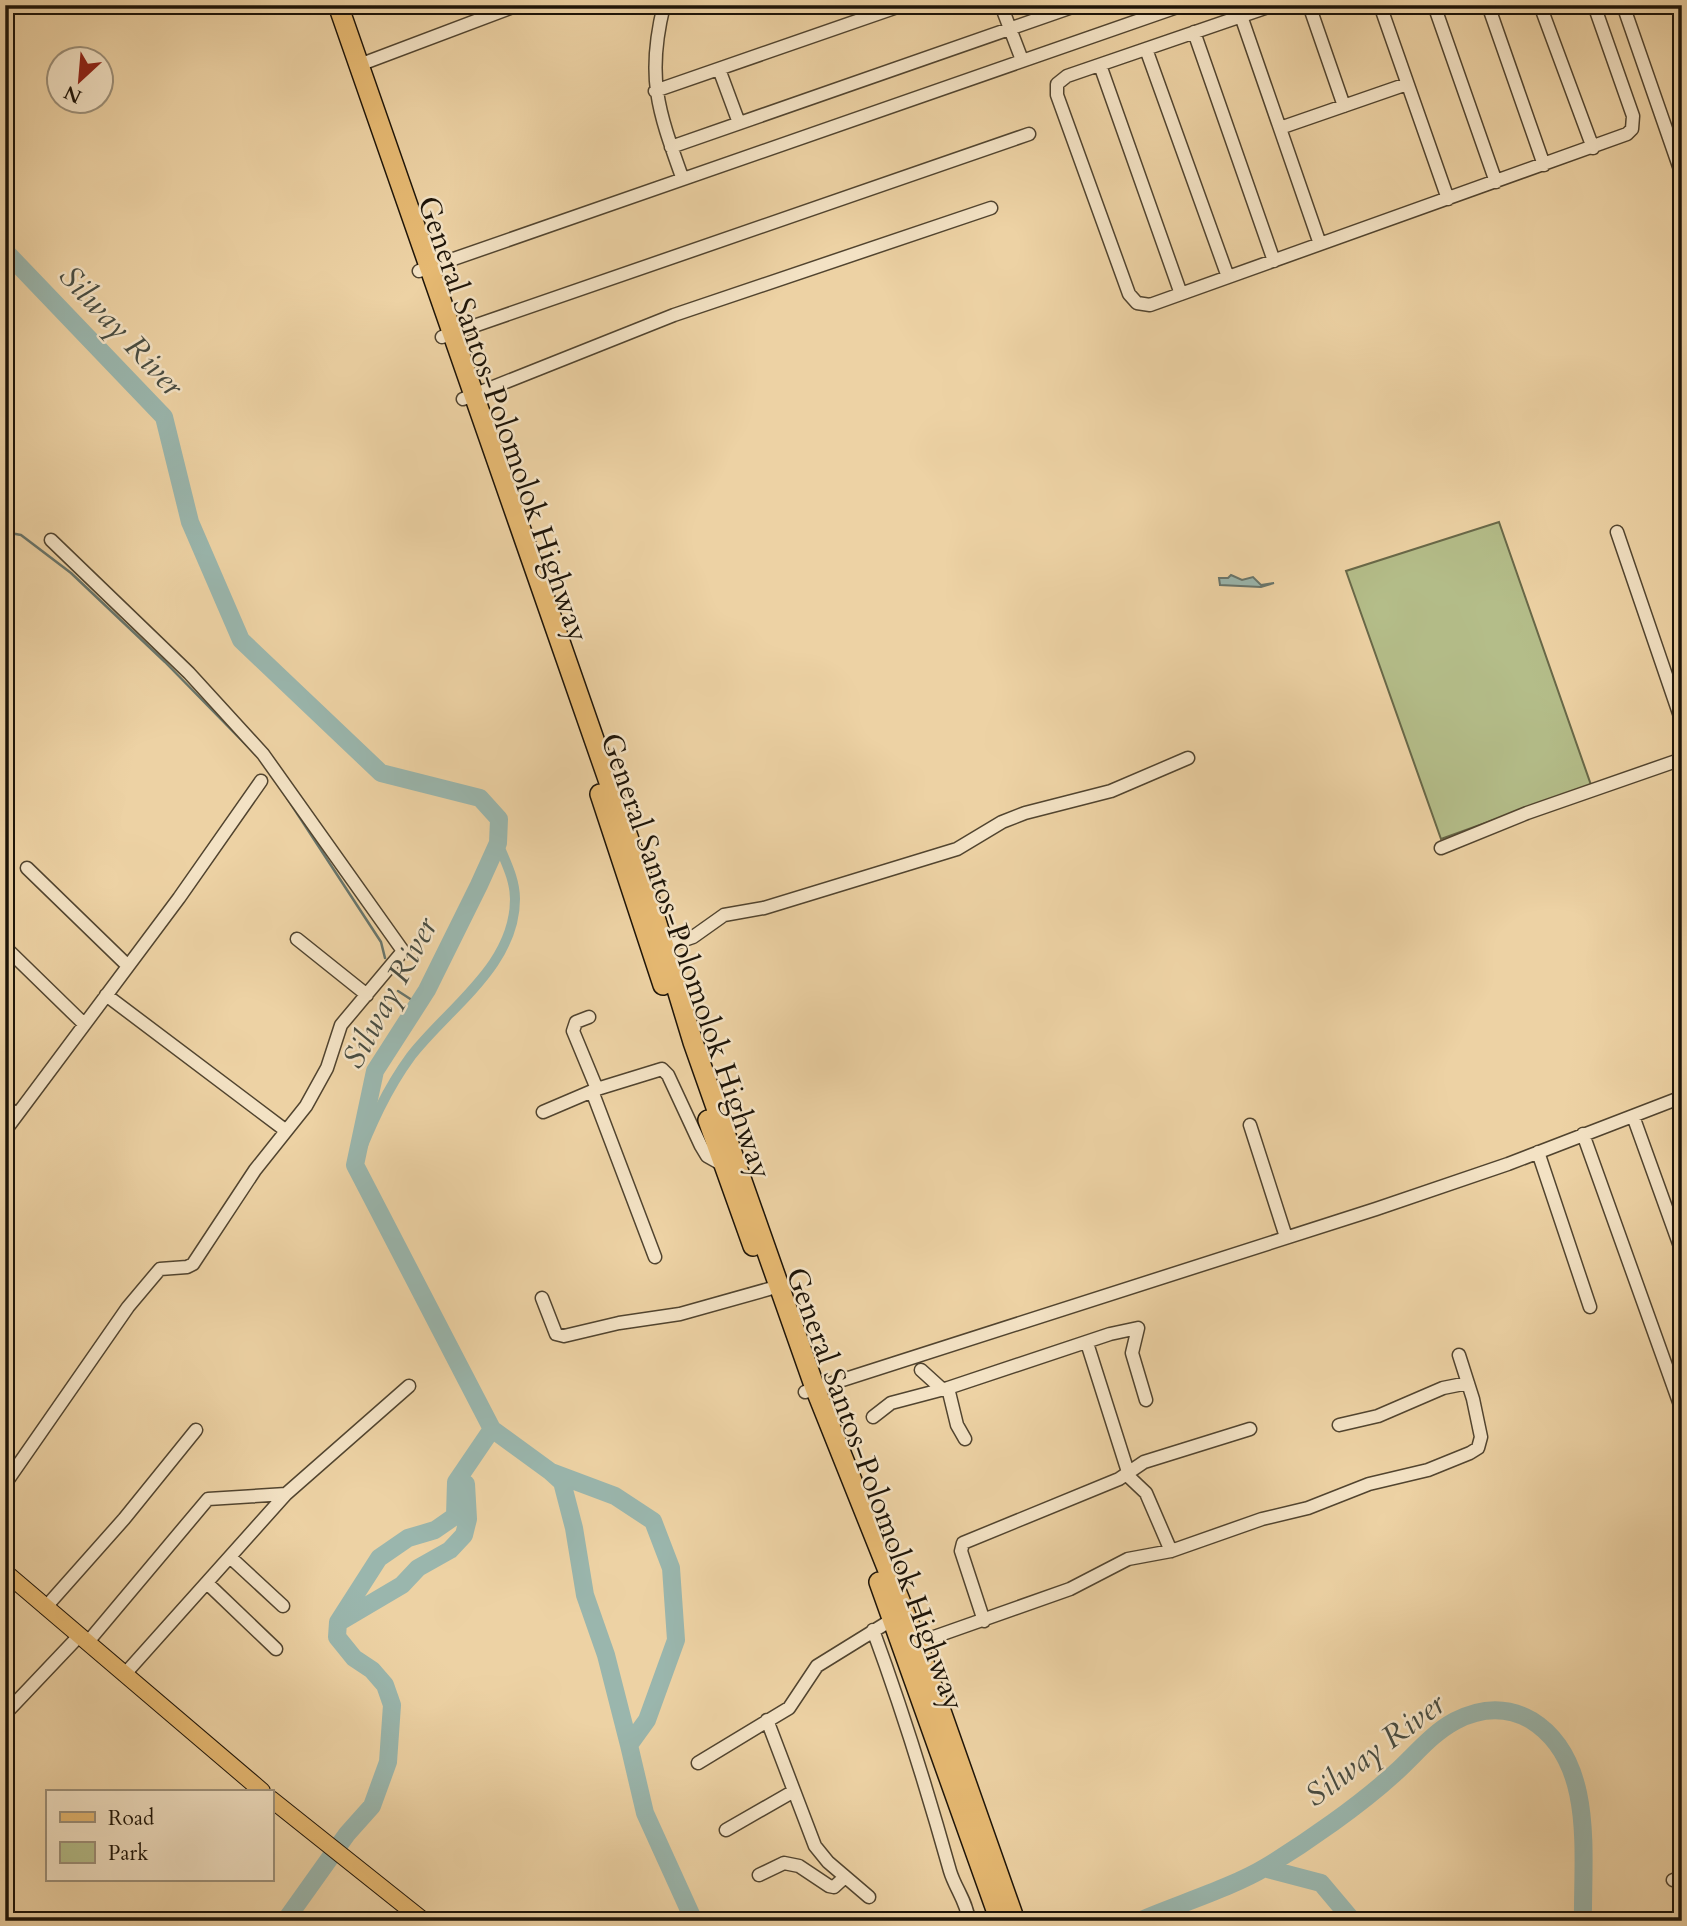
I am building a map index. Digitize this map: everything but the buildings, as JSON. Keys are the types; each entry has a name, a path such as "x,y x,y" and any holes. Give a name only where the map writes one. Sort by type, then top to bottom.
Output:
{"highway":[{"name":"General Santos-Polomolok Highway","path":"327,5 424,269"},
{"path":"338,5 468,397 664,947 810,1390 917,1643 1015,1921"},
{"name":"General Santos-Polomolok Highway","path":"468,397 723,1165 810,1390 1000,1921"}],"main road":[{"path":"5,1572 261,1790"},
{"path":"273,1801 424,1921"}],"street":[{"path":"359,65 519,5"},
{"path":"664,5 659,28 655,91 682,177"},
{"path":"655,91 904,5"},
{"path":"1001,5 1021,60"},
{"path":"671,147 1078,5"},
{"path":"424,269 1182,5"},
{"path":"1274,5 1100,65 1062,79 1057,84 1057,95 1132,300 1150,305 1627,134 1634,123 1594,5"},
{"path":"1309,5 1344,106"},
{"path":"1380,5 1448,199"},
{"path":"1434,5 1496,182"},
{"path":"1488,5 1544,165"},
{"path":"1540,5 1593,148"},
{"path":"1623,5 1682,175"},
{"path":"1241,16 1320,244"},
{"path":"1194,33 1274,261"},
{"path":"1146,49 1228,277"},
{"path":"1100,65 1181,294"},
{"path":"719,69 739,123"},
{"path":"1280,128 1408,84"},
{"path":"447,335 1029,134"},
{"path":"468,397 674,315 991,208"},
{"path":"1616,532 1682,722"},
{"path":"5,1484 128,1307 160,1269 193,1264 285,1130 306,1106 324,1075 341,1026 396,963 403,951 263,754 188,673 51,540"},
{"path":"664,947 693,937 724,915 754,911 957,849 1002,822 1111,791 1188,758"},
{"path":"1441,848 1527,813 1682,759"},
{"path":"5,1131 128,966 261,780"},
{"path":"27,868 128,966"},
{"path":"297,939 367,995"},
{"path":"5,947 83,1023"},
{"path":"106,995 285,1130"},
{"path":"589,1017 576,1022 573,1031 655,1257"},
{"path":"543,1112 594,1090 662,1069 668,1075 705,1153 723,1165"},
{"path":"810,1390 1286,1237 1538,1152 1682,1097"},
{"path":"5,1104 16,1115"},
{"path":"1633,1116 1682,1252"},
{"path":"1250,1125 1286,1237"},
{"path":"1583,1134 1679,1402"},
{"path":"1538,1152 1590,1307"},
{"path":"542,1298 550,1326 556,1335 564,1336 619,1323 680,1314 769,1289"},
{"path":"873,1417 891,1403 945,1389 1142,1326 1132,1353 1146,1401"},
{"path":"1087,1343 1127,1474 1146,1493 1171,1551"},
{"path":"917,1643 1070,1589 1128,1559 1171,1551 1262,1518 1308,1508 1369,1484 1427,1470 1470,1453 1478,1448 1481,1437 1459,1356"},
{"path":"922,1370 945,1389 957,1425 965,1439"},
{"path":"1339,1425 1378,1416 1443,1388 1468,1383"},
{"path":"124,1675 286,1494 409,1386"},
{"path":"984,1621 961,1551 963,1543 1127,1474 1135,1466 1172,1451 1250,1429"},
{"path":"45,1608 124,1519 196,1430"},
{"path":"5,1714 83,1640 208,1499 286,1494"},
{"path":"230,1557 283,1606"},
{"path":"207,1583 276,1649"},
{"path":"698,1763 789,1707 817,1666 893,1619"},
{"path":"873,1630 909,1731 951,1874 964,1902 969,1921"},
{"path":"767,1720 815,1846 869,1897"},
{"path":"726,1830 794,1791"},
{"path":"759,1875 784,1863 799,1867 829,1886 834,1887 845,1877"}],"green space":[{"path":"1499,522 1591,785 1441,839 1346,571"}],"water":[{"path":"1231,575 1242,580 1253,577 1261,585 1274,583 1261,587 1220,585 1219,578 1228,578"}],"waterway":[{"name":"Silway River","path":"5,251 164,417 190,522 241,640 381,773 480,798 499,819 498,843 479,885 427,990 375,1071 355,1165 492,1429 551,1472 615,1496 653,1521 671,1568 676,1640 647,1720 629,1745 645,1813 694,1921"},
{"path":"5,532 21,535 71,573 165,662 254,753"},
{"path":"287,798 381,942 385,958"},
{"path":"355,1165 379,1109 402,1069 426,1038 477,985 504,945 512,923 515,892 498,843"},
{"path":"398,991 418,1004"},
{"path":"285,1921 347,1834 372,1806 388,1762 392,1705 385,1685 372,1670 354,1658 337,1637 338,1622 379,1558 408,1538 435,1530 455,1516 456,1482 492,1429"},
{"path":"551,1472 562,1482 574,1528 585,1595 606,1655 629,1745"},
{"path":"341,1621 402,1585 418,1568 450,1550 464,1535 468,1519 466,1484"},
{"name":"Silway River","path":"1139,1921 1221,1889 1266,1867 1366,1798 1446,1726 1474,1713 1493,1710 1512,1712 1531,1720 1552,1737 1566,1759 1576,1784 1581,1811 1583,1921"},
{"path":"1264,1868 1321,1883 1353,1921"}]}
